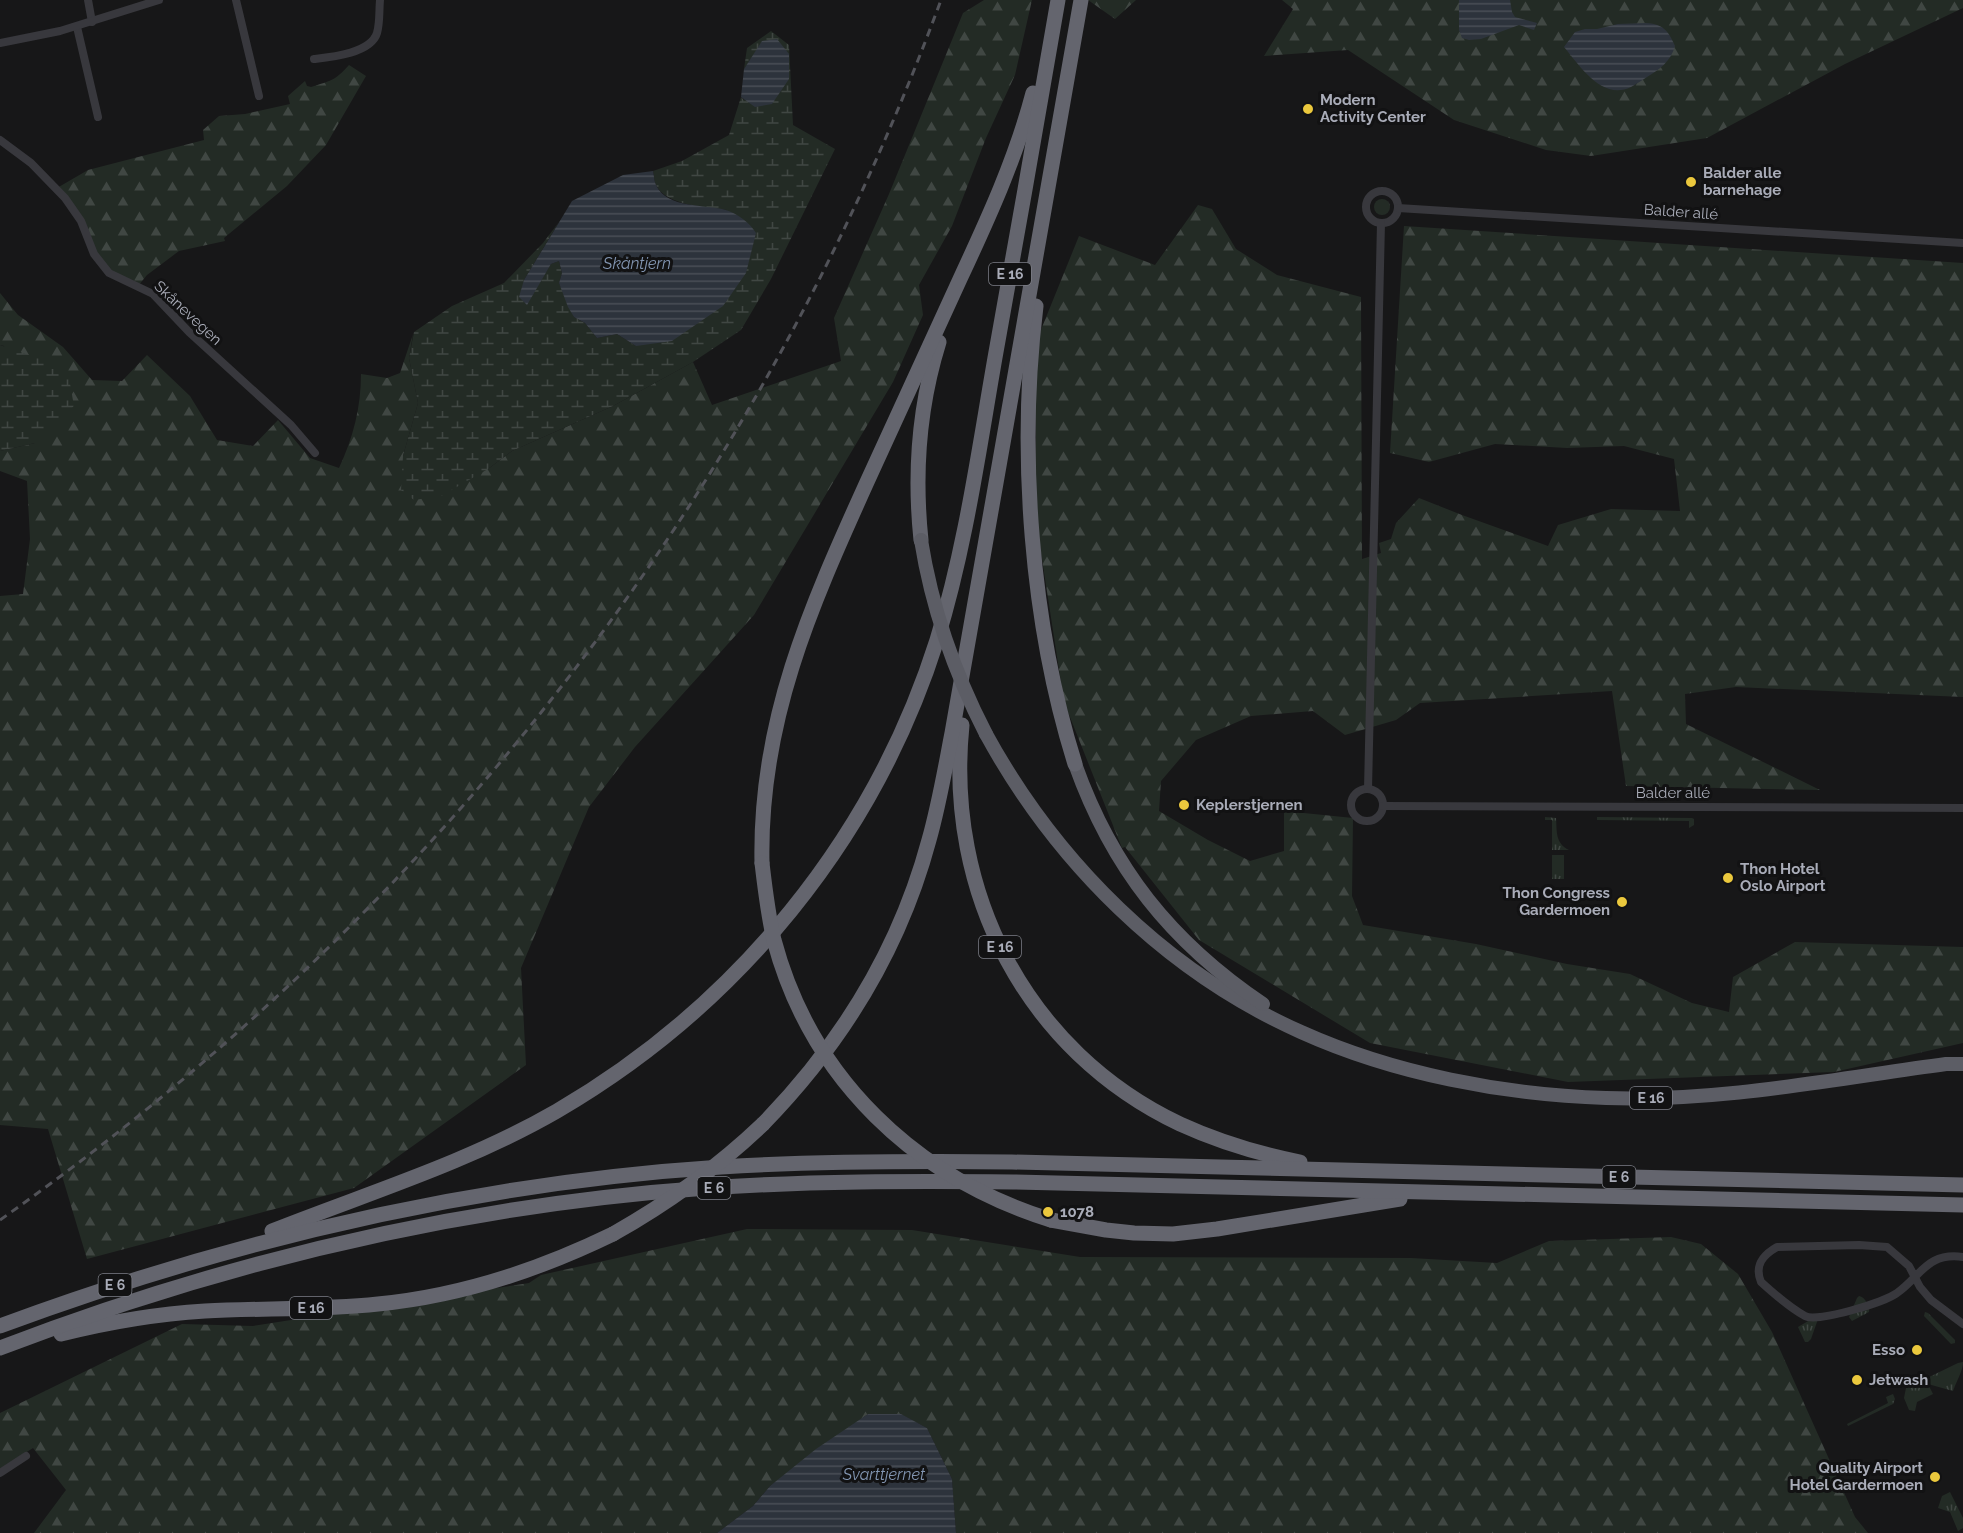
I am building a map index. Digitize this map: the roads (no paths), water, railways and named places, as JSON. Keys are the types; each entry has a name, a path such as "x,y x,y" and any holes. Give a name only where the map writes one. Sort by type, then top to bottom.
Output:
{"highway":[{"name":"E 16","path":"194,1261 456,1162 512,1136 584,1094 652,1046 722,987 774,933 830,860 872,790 904,726 927,669 945,612 971,494 1058,0"},
{"name":"E 16","path":"0,1348 137,1318 205,1311 351,1306 430,1297 482,1285 531,1269 573,1253 613,1233 655,1209 691,1184 763,1124 806,1077 868,986 897,931 929,841 967,651 1081,0"},
{"name":"E 16","path":"1052,38 1043,49 1025,121 1002,185 824,577 792,662 774,727 766,771 762,816 762,863 774,938 793,994 825,1054 856,1096 900,1139 945,1173 995,1199 1052,1220 1113,1231 1173,1234 1447,1193"},
{"name":"E 16","path":"1050,179 1054,199 1039,288 1031,367 1030,498 1036,571 1047,646 1059,708 1075,764 1097,818 1122,863 1150,902 1180,936 1219,972 1263,1004 1293,1022 1358,1053"},
{"name":"E 16","path":"946,309 927,392 920,439 918,492 921,540 931,596 939,622 962,684 986,734 1016,785 1050,833 1088,877 1137,926 1182,961 1237,999 1301,1032 1413,1070 1472,1083 1540,1094 1606,1098 1719,1094 1946,1064 1963,1064"},
{"name":"E 16","path":"967,651 968,682 960,750 964,833 974,879 989,924 1011,969 1031,999 1053,1027 1085,1060 1122,1089 1179,1124 1223,1141 1290,1160 1344,1170"},
{"name":"E 16","path":"1946,1064 1963,1059"},
{"name":"E 6","path":"0,1326 100,1290 194,1261 305,1231 451,1200 572,1182 700,1168 800,1163 927,1161 1963,1185"},
{"name":"E 6","path":"0,1348 143,1297 308,1251 453,1220 519,1209 624,1196 762,1185 908,1181 1963,1205"}],"street":[{"path":"88,0 92,22"},
{"path":"0,43 77,27 159,0"},
{"path":"236,0 259,96"},
{"path":"314,59 367,46 375,38 377,32 380,0"},
{"path":"77,27 98,117"},
{"name":"Skånevegen","path":"0,140 31,163 65,198 81,221 94,254 109,273 153,294 189,333 291,425 315,453"},
{"path":"1383,191 1392,194 1398,203 1398,208 1391,220 1381,223 1371,219 1366,211 1367,201 1373,193 1383,191"},
{"name":"Balder allé","path":"1398,208 1963,243"},
{"path":"1368,789 1381,223"},
{"path":"1368,789 1382,797 1383,806 1382,812 1375,820 1364,822 1355,816 1350,806 1358,792 1368,789"},
{"name":"Balder allé","path":"1383,806 1963,808"},
{"path":"1963,1257 1952,1256 1937,1260 1923,1268 1914,1276 1896,1294 1881,1301 1818,1318 1806,1317 1761,1282 1758,1275 1760,1261 1766,1253 1777,1247 1859,1245 1887,1247 1909,1266 1914,1276 1920,1287 1931,1300 1963,1324"},
{"path":"0,1473 27,1456"}],"water":[{"path":"1459,0 1510,0 1515,17 1537,23 1534,30 1519,25 1481,39 1462,38 1459,30"},
{"path":"1645,23 1664,29 1675,46 1671,56 1664,64 1631,87 1620,90 1601,86 1585,72 1564,47 1575,32 1585,29"},
{"path":"777,39 789,54 789,79 772,104 755,107 741,97 744,69 762,41"},
{"name":"Skåntjern","path":"653,171 656,185 661,193 669,198 678,202 730,212 747,222 756,233 746,273 723,306 672,341 636,346 617,334 597,338 585,323 574,317 559,283 562,273 559,261 551,264 527,305 519,297 524,280 572,201 623,175"},
{"name":"Svarttjernet","path":"868,1414 901,1414 927,1428 952,1479 956,1533 717,1533 753,1506 770,1486 816,1449"}],"railway":[{"path":"0,1220 158,1100 305,970 440,831 565,682 677,525 778,358 866,183 941,0"}],"place":[{"name":"Modern Activity Center","path":"1308,109"},
{"name":"Balder alle barnehage","path":"1691,182"},
{"name":"Keplerstjernen","path":"1184,805"},
{"name":"Thon Hotel Oslo Airport","path":"1728,878"},
{"name":"Thon Congress Gardermoen","path":"1622,902"},
{"name":"1078","path":"1048,1212"},
{"name":"Esso","path":"1917,1350"},
{"name":"Jetwash","path":"1857,1380"},
{"name":"Quality Airport Hotel Gardermoen","path":"1935,1477"}]}
